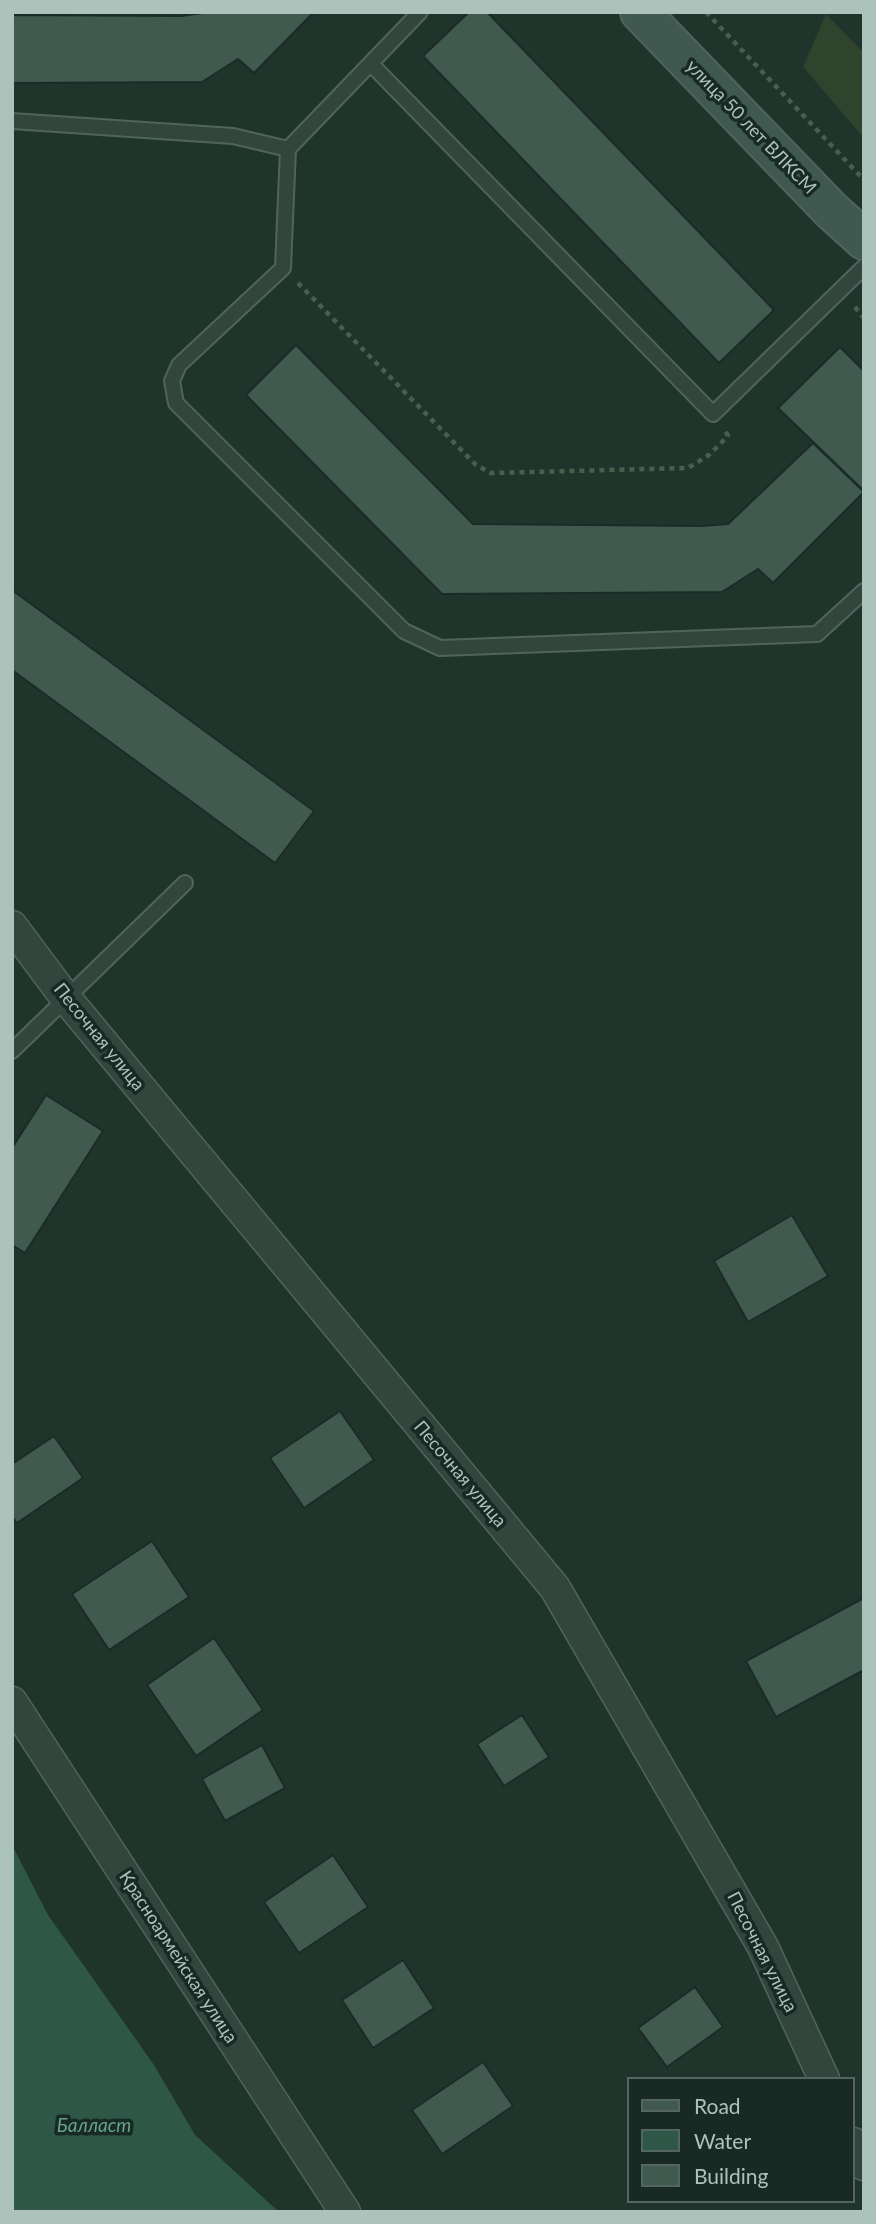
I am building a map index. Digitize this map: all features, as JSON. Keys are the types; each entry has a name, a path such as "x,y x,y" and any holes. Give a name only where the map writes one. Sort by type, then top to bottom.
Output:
{"main road":[{"name":"улица 50 лет ВЛКСМ","path":"640,12 864,240"},
{"path":"831,209 864,232"}],"street":[{"name":"Песочная улица","path":"12,926 65,998 555,1588 763,1947 823,2077"},
{"name":"Красноармейская улица","path":"12,1702 345,2212"},
{"path":"855,2147 864,2165"}],"lane":[{"path":"421,12 288,149 283,268 179,365 172,381 176,403 404,631 440,648 817,634 864,592"},
{"path":"370,64 713,414 864,267"},
{"path":"12,121 233,136 288,149"},
{"path":"12,1051 185,883"}],"path":[{"path":"706,12 864,180"},
{"path":"283,268 476,465 491,473 688,468 709,455 729,436 713,414"}],"shaded area":[{"path":"826,14 864,53 864,138 803,67"}],"water":[{"name":"Балласт","path":"12,1845 48,1915 154,2065 195,2135 279,2212 12,2212"}],"building":[{"path":"210,12 314,12 254,73 238,59 202,82 12,83 12,15 181,16"},
{"path":"469,12 487,12 774,310 719,363 423,56"},
{"path":"296,345 473,524 728,524 813,443 864,492 773,583 758,569 722,592 442,594 246,395"},
{"path":"840,347 864,371 864,491 778,408"},
{"path":"12,590 314,811 275,863 12,670"},
{"path":"46,1095 103,1131 25,1253 12,1245 12,1148"},
{"path":"792,1215 828,1276 748,1322 714,1261"},
{"path":"340,1411 374,1460 304,1508 270,1458"},
{"path":"54,1436 83,1478 17,1523 12,1517 12,1464"},
{"path":"152,1541 189,1597 109,1650 72,1594"},
{"path":"864,1598 864,1670 776,1717 746,1661"},
{"path":"214,1638 263,1710 196,1756 147,1685"},
{"path":"522,1715 549,1757 504,1786 477,1744"},
{"path":"262,1745 285,1788 225,1821 202,1779"},
{"path":"333,1855 368,1907 299,1953 264,1902"},
{"path":"403,1960 434,2008 373,2048 342,2000"},
{"path":"695,1987 723,2027 667,2067 638,2028"},
{"path":"483,2062 513,2106 442,2154 412,2110"}]}
